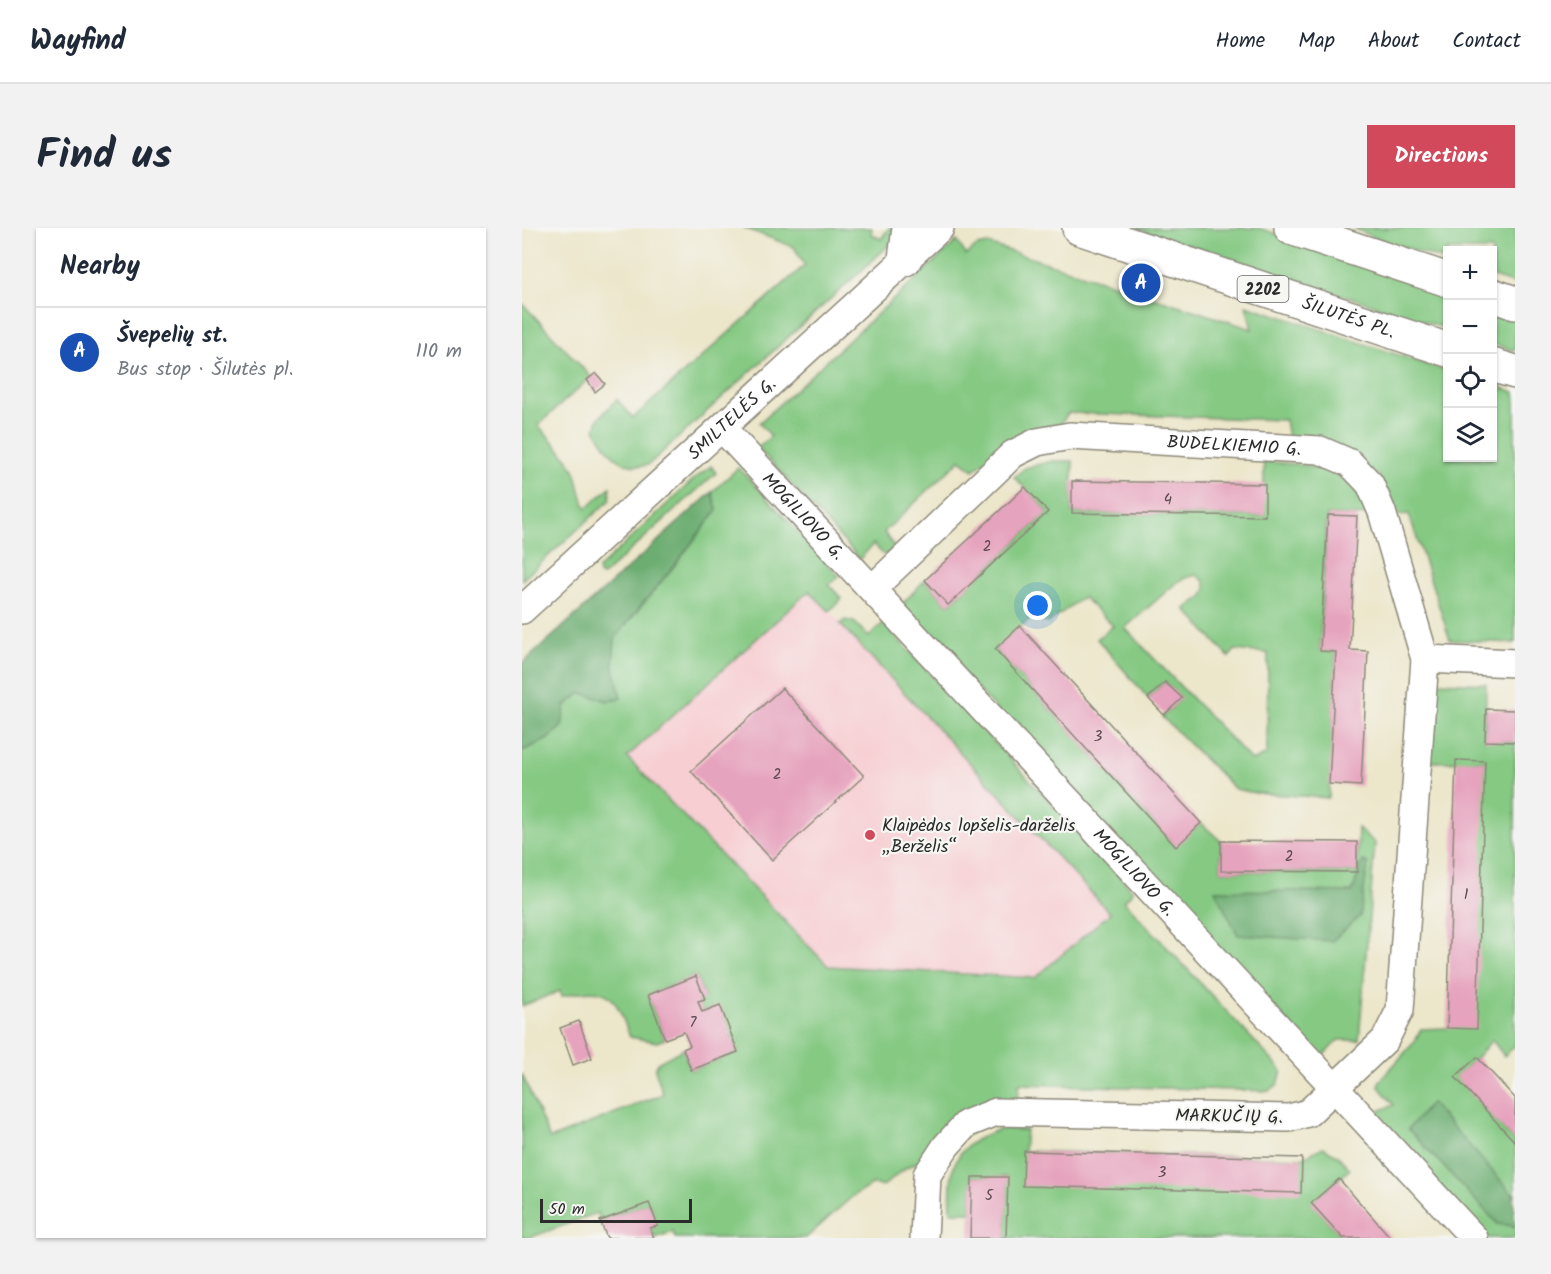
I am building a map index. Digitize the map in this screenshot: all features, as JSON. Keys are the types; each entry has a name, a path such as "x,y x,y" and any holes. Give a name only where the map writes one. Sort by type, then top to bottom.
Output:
{"main road":[{"name":"ŠILUTĖS PL.","path":"1078,228 1443,348"},
{"path":"1291,228 1443,278"},
{"path":"1497,297 1515,303"},
{"path":"1497,366 1515,372"}],"street":[{"name":"SMILTELĖS G.","path":"522,610 722,428 907,244 940,228"},
{"name":"MOGILIOVO G.","path":"722,428 1474,1238"},
{"name":"BUDELKIEMIO G.","path":"872,589 1013,454 1037,442 1070,436 1320,450 1350,463 1370,484 1382,512 1425,658"},
{"path":"1425,658 1515,663"},
{"name":"MARKUČIŲ G.","path":"924,1238 927,1175 946,1146 966,1124 996,1112 1289,1118 1308,1113 1385,1040 1400,1010 1425,658"}],"shaded area":[{"name":"Klaipėdos lopšelis-darželis „Berželis“","path":"810,590 1110,913 1035,978 828,966 627,757"}],"green space":[{"path":"744,228 872,228 871,234 881,239 889,228 902,228 902,231 648,465 638,466 622,462 604,445 595,429 598,419 617,399 633,418 805,265 794,247"},
{"path":"1136,228 1259,228 1443,291 1443,328"},
{"path":"1354,228 1515,228 1515,284 1497,278 1497,246 1443,246 1443,260 1375,238"},
{"path":"957,241 966,255 977,246 988,244 1252,329 1246,305 1443,370 1443,462 1497,462 1497,386 1515,392 1515,643 1450,640 1409,514 1398,515 1378,475 1288,438 1285,420 1068,413 1061,424 1035,430 1013,440 974,470 960,460 884,532 894,547 885,556 873,544 860,559 758,448 771,436 759,423"},
{"path":"522,303 591,377 538,425 572,466 587,508 610,487 610,500 522,580"},
{"path":"1497,309 1515,314 1515,351 1497,345"},
{"path":"1052,461 1073,461 1072,513 1264,516 1264,462 1303,465 1329,472 1351,486 1359,496 1366,514 1327,515 1320,650 1336,652 1329,798 1255,793 1235,789 1162,717 1181,698 1165,682 1148,698 1097,639 1113,626 1083,597 1048,623 1033,616 995,649 1175,846 1201,823 1221,841 1221,871 1357,872 1358,828 1375,843 1359,1040 1338,1040 1321,1058 900,606 925,580 948,605 1048,512 1014,477 1025,468","holes":["1196,575 1204,581 1206,589 1203,596 1185,609 1229,657 1235,650 1268,653 1267,754 1252,761 1125,628 1176,583","1363,861 1360,916 1215,891 1352,892"]},
{"path":"711,466 716,473 602,576 599,574 598,569"},
{"path":"738,468 839,576 829,585 842,599 829,611 809,591 627,757 828,966 1035,978 1110,913 840,624 845,620 854,622 869,637 883,623 1132,890 1124,901 1282,1071 1278,1084 1269,1091 1019,1084 1018,1103 928,1159 907,1167 882,1187 874,1184 854,1195 806,1238 675,1238 673,1232 654,1238 650,1228 657,1225 649,1203 600,1221 597,1213 529,1238 522,1238 522,1074 550,1139 663,1094 655,1069 659,1062 683,1049 691,1070 738,1052 720,1006 702,1012 698,1001 705,998 696,976 648,995 665,1039 657,1042 630,1037 620,1011 608,996 601,992 591,991 562,996 560,991 522,1006 522,751 548,739 562,726 565,706 581,693 607,701 621,698 613,664 615,638 717,510 712,492"},
{"path":"712,492 717,510 615,638 613,664 621,698 612,701 581,693 565,706 562,726 548,739 522,751 522,666 524,662"},
{"path":"1438,682 1486,684 1485,740 1515,742 1515,1046 1504,1056 1492,1040 1456,1077 1515,1142 1515,1197 1431,1103 1497,1224 1515,1226 1515,1238 1488,1238 1373,1113 1394,1105 1379,1087 1379,1082 1415,1041 1421,1029 1447,1028 1485,761 1428,762 1431,687"},
{"path":"1363,861 1368,863 1360,916 1332,941 1238,935 1215,890 1352,892"},
{"path":"1431,1103 1513,1194 1515,1226 1498,1224 1408,1129"},
{"path":"1001,1129 1026,1130 1024,1151 1302,1158 1323,1147 1337,1155 1350,1169 1312,1203 1343,1238 1006,1238 1007,1177 972,1177 971,1212 951,1212 951,1182 957,1159 972,1142"}],"building":[{"path":"596,373 605,384 595,392 587,380"},
{"path":"1072,481 1265,484 1265,516 1072,513"},
{"path":"1025,487 1048,512 948,605 925,580"},
{"path":"1328,515 1357,516 1350,650 1368,651 1361,786 1329,784 1336,652 1320,651"},
{"path":"1020,626 1201,823 1176,847 995,649"},
{"path":"1165,682 1182,698 1164,715 1148,698"},
{"path":"782,688 864,776 772,860 691,771"},
{"path":"1486,709 1515,710 1515,742 1485,741"},
{"path":"1456,760 1485,761 1477,1029 1447,1028"},
{"path":"1221,841 1357,842 1357,872 1221,871"},
{"path":"696,976 705,999 698,1001 702,1012 720,1005 738,1052 691,1070 683,1049 690,1046 684,1032 665,1039 648,995"},
{"path":"579,1021 592,1058 573,1065 560,1028"},
{"path":"1477,1057 1515,1098 1515,1142 1455,1077"},
{"path":"1024,1151 1302,1158 1301,1193 1023,1186"},
{"path":"972,1177 1008,1177 1006,1238 970,1238"},
{"path":"1339,1179 1391,1238 1343,1238 1311,1203"},
{"path":"649,1203 658,1226 650,1228 654,1238 607,1238 600,1221"}],"place":[{"name":"Švepelių st.","path":"1141,283"},
{"name":"Klaipėdos lopšelis-darželis „Berželis“","path":"870,835"}]}
